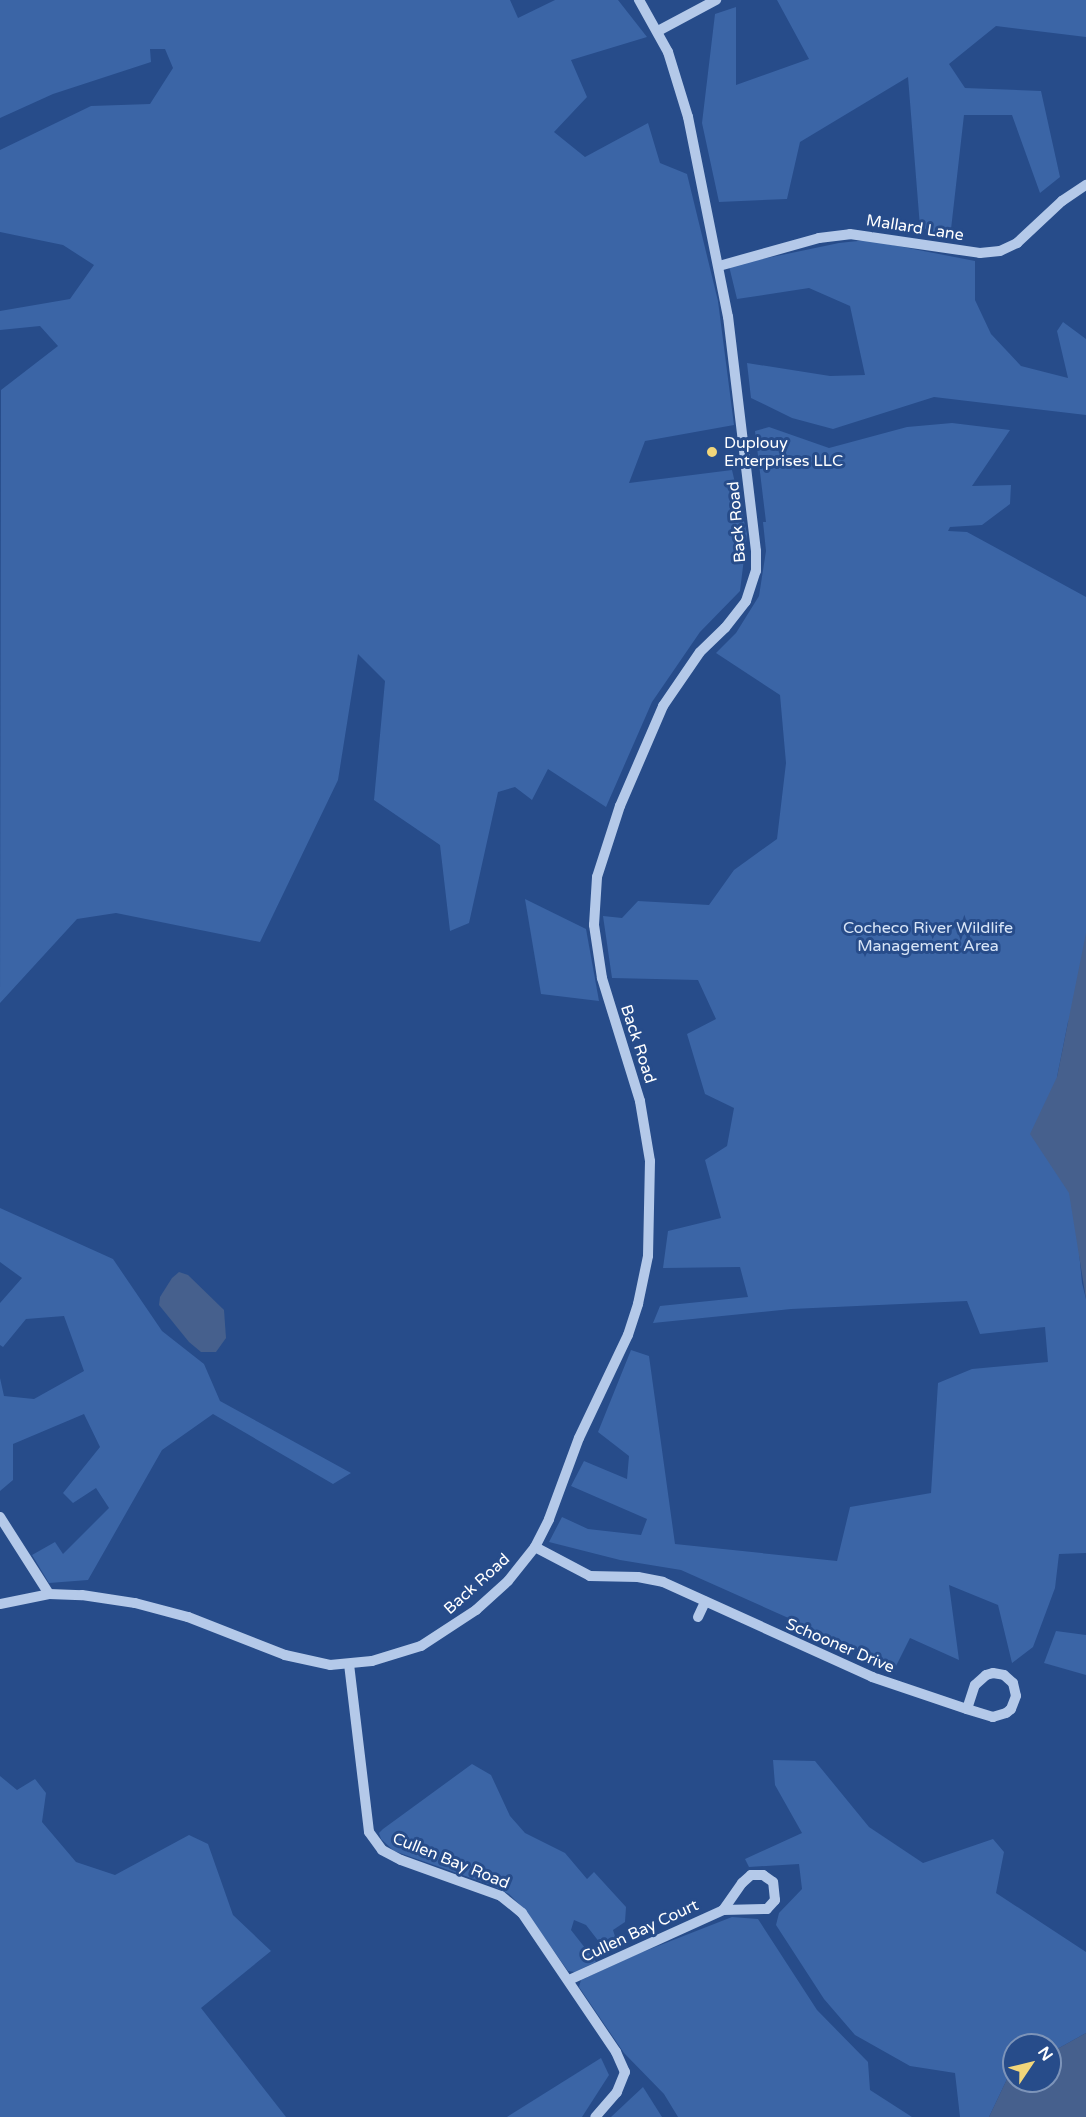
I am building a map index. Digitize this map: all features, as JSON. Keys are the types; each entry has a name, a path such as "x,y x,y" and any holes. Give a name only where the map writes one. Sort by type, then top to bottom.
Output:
{"street":[{"name":"Back Road","path":"0,1604 49,1594 82,1595 135,1603 188,1617 285,1655 330,1665 349,1664 402,1653 421,1646 457,1624 508,1581 535,1547 549,1519 579,1438 628,1335 638,1304 648,1256 648,1142 640,1101 602,978 594,925 597,877 620,806 663,706 700,652 742,608 753,587 756,571 754,530 728,317 719,266 676,72 658,31 639,0"},
{"path":"658,31 716,0"},
{"name":"Mallard Lane","path":"719,266 819,238 850,234 980,253 1000,252 1017,243 1062,201 1086,185"},
{"path":"0,1516 49,1594"},
{"name":"Schooner Drive","path":"535,1547 590,1576 651,1579 880,1680 967,1709 993,1717 1006,1713 1015,1703 1016,1689 1004,1675 986,1675 975,1685 967,1709"},
{"path":"698,1617 705,1602"},
{"name":"Cullen Bay Road","path":"349,1664 369,1832 382,1850 401,1860 501,1896 514,1904 569,1980 625,2072 617,2092 595,2117"},
{"name":"Cullen Bay Court","path":"569,1980 723,1910 767,1909 775,1900 773,1882 763,1875 752,1875 742,1883 723,1910"}],"green space":[{"path":"0,0 510,0 518,18 555,0 618,0 647,37 571,60 587,97 554,132 585,157 648,123 660,163 687,174 718,301 734,425 645,441 629,483 732,470 747,534 740,591 700,632 652,702 606,807 548,769 532,800 515,787 498,792 469,923 450,931 440,845 374,800 385,681 358,654 338,780 260,942 116,913 77,919 0,1003 1,390 58,346 40,326 0,330 0,311 70,299 94,265 63,245 0,232 0,150 91,106 150,104 173,68 165,49 150,49 151,62 53,94 0,118"},
{"path":"777,0 1086,0 1086,37 996,26 949,64 965,88 1041,91 1060,177 1040,193 1012,115 964,115 950,238 920,227 908,77 800,142 787,199 719,202 702,123 715,14 736,7 736,85 809,59"},
{"path":"867,240 975,261 975,300 991,334 1021,366 1068,378 1057,331 1063,322 1086,339 1086,415 934,397 833,429 792,418 751,398 747,363 830,376 865,375 850,306 809,288 737,299 729,266 839,243"},
{"name":"Cocheco River Wildlife Management Area","path":"952,423 1010,430 972,486 1011,485 1010,504 982,525 950,527 948,531 967,532 1086,597 1086,954 1078,1005 1068,1022 1057,1077 1074,1200 1082,1283 1086,1299 1086,1553 1059,1554 1055,1588 1033,1647 1012,1663 998,1605 949,1585 959,1660 910,1638 896,1666 681,1570 620,1560 549,1542 562,1517 588,1529 641,1535 647,1519 571,1486 584,1461 627,1479 629,1456 598,1432 631,1350 649,1356 675,1544 837,1561 850,1507 931,1493 938,1383 972,1369 1048,1362 1045,1327 980,1334 967,1301 791,1309 653,1323 660,1306 748,1297 740,1267 663,1268 668,1231 721,1218 705,1160 727,1146 734,1108 705,1094 687,1034 716,1019 698,980 612,978 603,916 622,918 638,901 709,905 734,870 777,839 786,763 780,695 716,653 736,633 759,596 766,551 763,522 766,522 755,431 769,427 829,448 907,427"},
{"path":"525,899 586,929 599,1001 541,994"},
{"path":"0,1208 113,1259 162,1331 204,1364 220,1401 351,1473 333,1484 213,1414 162,1450 88,1580 49,1583 32,1555 55,1542 63,1554 109,1508 96,1488 73,1503 63,1493 100,1447 84,1414 13,1444 13,1480 0,1491 0,1378 4,1396 34,1399 84,1371 64,1316 26,1319 3,1347 0,1345 0,1303 22,1278 0,1262"},
{"path":"1056,1631 1086,1635 1086,1675 1044,1663"},
{"path":"773,1760 815,1761 869,1827 923,1863 993,1839 1004,1852 996,1893 1086,1952 1086,2033 1062,2046 1062,2033 1002,2033 1002,2090 989,2117 960,2117 955,2073 910,2066 855,2035 824,1999 776,1925 779,1913 802,1889 799,1864 749,1867 745,1859 802,1833 775,1785"},
{"path":"472,1764 491,1775 510,1816 525,1833 565,1853 587,1879 594,1872 626,1907 625,1922 613,1930 618,1946 607,1952 586,1925 574,1920 571,1930 596,1962 575,1972 568,1971 524,1909 509,1894 491,1885 394,1851 381,1839 379,1833 383,1829"},
{"path":"0,1776 17,1790 35,1779 46,1793 42,1822 76,1862 115,1875 189,1835 208,1844 233,1915 271,1951 201,2008 286,2117 0,2117"},
{"path":"732,1917 758,1919 817,2010 868,2062 870,2090 912,2117 678,2117 664,2094 624,2053 579,1987 581,1980 640,1953"},
{"path":"601,2058 609,2075 582,2117 507,2117"},
{"path":"643,2087 662,2117 611,2117"}],"shaded area":[{"path":"1086,933 1086,1299 1069,1193 1030,1134 1057,1077"},
{"path":"179,1272 188,1275 224,1310 226,1338 216,1352 201,1352 189,1342 159,1305 160,1297 172,1278"},
{"path":"1086,2033 1086,2117 989,2117 1002,2090 1002,2093 1062,2093 1062,2046"}],"place":[{"name":"Duplouy Enterprises LLC","path":"712,452"}]}
